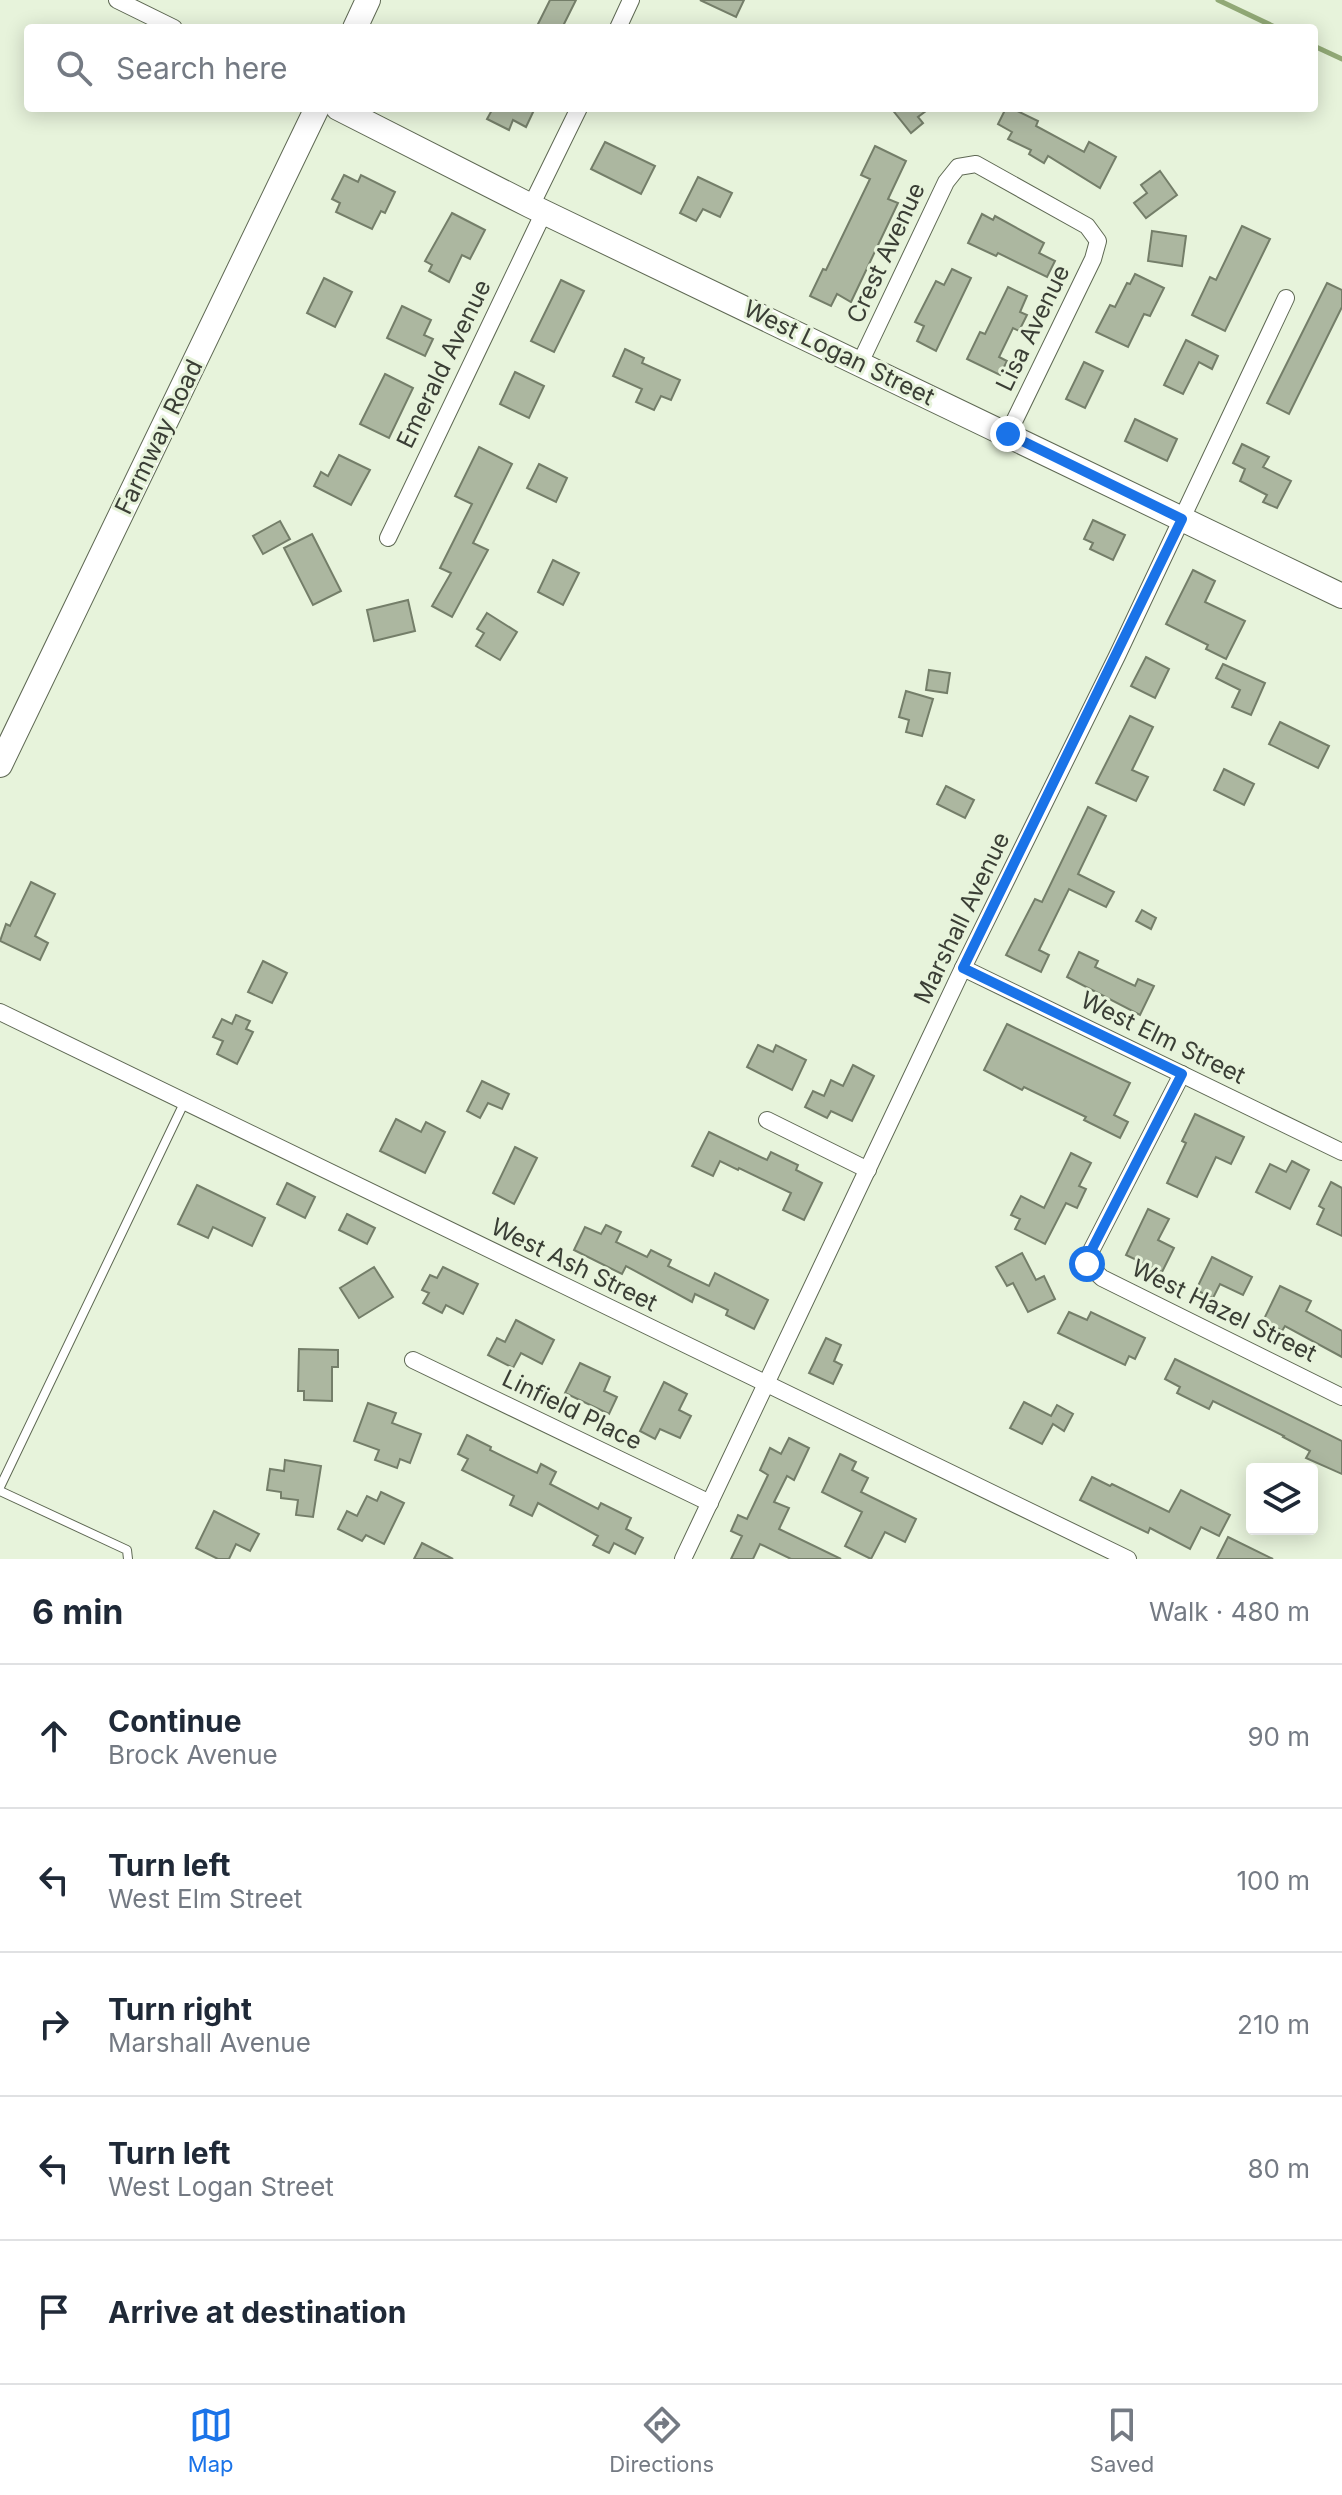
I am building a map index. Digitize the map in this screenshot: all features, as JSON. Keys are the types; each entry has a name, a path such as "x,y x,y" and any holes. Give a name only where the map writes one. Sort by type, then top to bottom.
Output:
{"street":[{"path":"117,0 166,24"},
{"path":"357,24 368,0"},
{"path":"620,24 631,0"},
{"name":"Farmway Road","path":"0,765 315,112"},
{"name":"West Logan Street","path":"346,112 537,209 1342,596"},
{"name":"Emerald Avenue","path":"388,538 537,209 577,112"},
{"name":"Crest Avenue","path":"860,363 946,182 958,167 976,164 1087,226 1098,241"},
{"name":"Lisa Avenue","path":"1008,434 1093,259 1098,241"},
{"name":"Marshall Avenue","path":"683,1559 1286,298"},
{"name":"West Elm Street","path":"963,968 1342,1152"},
{"name":"West Ash Street","path":"0,1012 765,1386 1128,1559"},
{"name":"West Hazel Street","path":"1182,1074 1087,1264 1102,1278 1342,1397"},
{"path":"767,1120 868,1170"},
{"name":"Linfield Place","path":"413,1360 710,1503"}],"lane":[{"path":"128,1559 127,1550 0,1489 185,1100"}],"building":[{"path":"550,0 576,0 564,24 538,24"},
{"path":"700,0 744,0 736,17"},
{"path":"491,112 533,112 526,127 513,120 509,130 487,119"},
{"path":"894,112 925,112 918,117 923,123 911,133"},
{"path":"1004,112 1019,112 1038,121 1036,126 1084,152 1089,142 1116,157 1100,188 1048,156 1044,163 1029,154 1031,150 1008,139 1012,132 998,124"},
{"path":"605,142 655,166 641,194 591,169"},
{"path":"875,146 906,161 888,199 898,203 851,302 837,294 831,306 810,296 870,179 861,175"},
{"path":"1160,171 1177,195 1146,218 1134,203 1147,193 1141,185"},
{"path":"344,175 358,182 361,175 395,192 385,213 381,211 372,229 336,212 340,203 332,199"},
{"path":"698,177 732,193 720,217 703,209 696,221 680,213"},
{"path":"452,213 485,230 470,259 462,255 449,282 429,271 432,265 425,261"},
{"path":"982,214 993,220 995,216 1044,243 1039,253 1055,261 1047,277 998,253 996,256 968,243"},
{"path":"1242,226 1270,239 1225,331 1192,315 1210,277 1216,280"},
{"path":"1152,231 1186,236 1182,266 1148,261"},
{"path":"952,269 971,278 936,351 917,341 924,326 915,322 936,281 944,285"},
{"path":"1135,274 1164,288 1150,316 1144,314 1128,347 1096,332 1110,305 1115,307"},
{"path":"324,278 352,292 335,327 307,313"},
{"path":"561,280 584,291 554,352 531,341"},
{"path":"1327,283 1342,290 1342,307 1289,414 1267,403"},
{"path":"1008,287 1027,296 1020,312 1027,315 1019,331 1013,328 999,357 1007,361 1000,375 967,359 980,332 985,334"},
{"path":"402,306 431,320 424,335 433,339 425,356 387,338"},
{"path":"1186,340 1218,356 1212,369 1199,362 1183,394 1164,385"},
{"path":"625,349 644,358 642,363 680,380 671,400 661,396 654,410 636,402 642,389 613,376"},
{"path":"1084,362 1103,371 1085,408 1066,399"},
{"path":"515,372 544,386 529,418 500,404"},
{"path":"385,374 413,388 389,438 360,424"},
{"path":"1135,419 1177,439 1167,461 1125,441"},
{"path":"1242,444 1269,457 1263,467 1291,481 1277,508 1263,502 1267,495 1240,481 1245,469 1233,463"},
{"path":"479,447 512,464 473,543 488,550 452,617 432,606 451,573 440,568 472,504 455,496"},
{"path":"339,455 370,470 351,505 314,486 321,472 328,476"},
{"path":"539,464 567,478 556,502 527,488"},
{"path":"1093,520 1125,535 1113,560 1090,549 1093,543 1084,539"},
{"path":"280,521 290,539 263,554 253,536"},
{"path":"312,534 341,591 313,605 284,548"},
{"path":"553,560 579,573 563,605 538,592"},
{"path":"1193,570 1215,581 1205,602 1245,621 1226,659 1206,649 1208,645 1166,624"},
{"path":"408,600 415,631 374,641 367,610"},
{"path":"487,613 517,632 500,660 476,646 484,633 477,629"},
{"path":"1146,657 1169,669 1155,698 1131,686"},
{"path":"1223,664 1265,683 1251,715 1232,707 1240,690 1216,678"},
{"path":"929,670 950,673 947,693 926,690"},
{"path":"906,691 933,699 922,736 906,732 909,720 899,717"},
{"path":"1130,716 1153,727 1132,770 1148,777 1136,801 1096,783"},
{"path":"1280,722 1329,746 1318,768 1269,744"},
{"path":"1224,769 1254,784 1244,805 1214,790"},
{"path":"946,786 974,800 965,818 937,804"},
{"path":"1088,807 1106,816 1078,874 1114,892 1106,907 1069,889 1039,950 1049,955 1041,972 1006,955 1035,899 1042,902"},
{"path":"31,882 55,894 35,936 48,943 40,960 0,941 6,924 10,926"},
{"path":"1142,910 1156,918 1151,929 1136,921"},
{"path":"1079,952 1098,961 1095,967 1135,986 1138,979 1154,986 1140,1015 1067,977"},
{"path":"263,961 287,973 272,1003 248,992"},
{"path":"236,1015 250,1021 246,1029 253,1032 237,1064 217,1054 223,1041 213,1037 222,1019 232,1024"},
{"path":"1007,1024 1130,1083 1114,1115 1128,1122 1120,1138 1084,1120 1086,1117 984,1070"},
{"path":"758,1045 773,1052 776,1045 806,1060 792,1090 747,1067"},
{"path":"853,1065 874,1076 852,1121 831,1111 827,1118 805,1107 813,1091 824,1096 831,1080 843,1086"},
{"path":"482,1081 509,1094 502,1109 488,1103 480,1118 467,1111"},
{"path":"1195,1114 1244,1137 1231,1164 1216,1157 1197,1197 1167,1183 1186,1143 1182,1141"},
{"path":"396,1119 421,1132 426,1122 445,1132 425,1173 380,1151"},
{"path":"709,1132 767,1160 771,1152 798,1165 796,1170 822,1183 804,1220 783,1210 791,1193 720,1161 713,1176 692,1166"},
{"path":"515,1147 537,1158 514,1204 493,1193"},
{"path":"1071,1153 1091,1163 1079,1186 1086,1189 1077,1208 1066,1203 1045,1244 1015,1229 1020,1219 1011,1215 1021,1196 1044,1208"},
{"path":"1292,1161 1309,1170 1290,1209 1256,1192 1270,1164 1286,1172"},
{"path":"1331,1182 1342,1188 1342,1236 1317,1224 1324,1209 1319,1206"},
{"path":"287,1183 315,1197 305,1218 277,1204"},
{"path":"197,1185 265,1218 252,1246 213,1227 208,1238 178,1224"},
{"path":"1148,1209 1169,1219 1158,1240 1174,1248 1162,1272 1126,1255"},
{"path":"347,1214 375,1228 367,1244 339,1230"},
{"path":"606,1225 621,1232 616,1242 647,1257 651,1250 671,1260 668,1266 709,1286 715,1273 768,1300 754,1329 726,1315 728,1310 695,1294 692,1302 626,1266 622,1274 574,1250 585,1227 601,1234"},
{"path":"1022,1253 1036,1280 1044,1276 1055,1299 1028,1312 1013,1283 1007,1286 996,1267"},
{"path":"1212,1257 1252,1277 1243,1295 1220,1284 1213,1298 1196,1290"},
{"path":"374,1267 393,1297 359,1318 340,1288"},
{"path":"443,1267 478,1284 463,1314 446,1305 442,1313 423,1303 429,1293 422,1290 430,1275 437,1278"},
{"path":"1280,1286 1311,1301 1306,1311 1342,1331 1342,1357 1285,1326 1282,1331 1263,1321"},
{"path":"1069,1312 1087,1320 1091,1312 1145,1338 1135,1359 1129,1356 1125,1365 1058,1333"},
{"path":"516,1320 554,1340 542,1364 521,1353 513,1368 488,1355 497,1338 505,1342"},
{"path":"826,1338 841,1345 834,1361 842,1365 833,1384 809,1373"},
{"path":"299,1349 338,1350 338,1367 332,1367 332,1401 304,1400 304,1391 298,1391"},
{"path":"1175,1359 1342,1441 1342,1474 1306,1458 1310,1451 1284,1436 1213,1401 1209,1409 1177,1393 1180,1387 1165,1379"},
{"path":"580,1363 610,1377 604,1391 617,1397 609,1414 565,1393"},
{"path":"664,1382 687,1394 679,1410 691,1416 680,1438 660,1429 655,1439 640,1431"},
{"path":"1024,1402 1051,1416 1057,1405 1073,1414 1064,1431 1053,1424 1042,1444 1010,1428"},
{"path":"368,1403 396,1413 392,1423 421,1434 410,1463 400,1459 397,1468 375,1460 379,1450 354,1441"},
{"path":"467,1435 537,1473 541,1464 556,1472 550,1484 598,1509 601,1503 631,1518 626,1529 643,1538 635,1554 614,1543 609,1553 593,1545 598,1536 538,1503 532,1516 510,1505 514,1496 462,1470 468,1459 458,1454"},
{"path":"789,1438 809,1448 794,1480 787,1476 774,1502 789,1508 779,1529 841,1559 791,1559 760,1544 753,1559 731,1559 742,1536 731,1531 738,1515 747,1519 768,1475 760,1470 770,1448 781,1454"},
{"path":"840,1454 856,1462 852,1470 868,1478 861,1492 916,1519 905,1542 885,1532 871,1559 845,1546 862,1512 822,1492"},
{"path":"285,1460 321,1466 313,1517 296,1515 298,1500 281,1498 281,1492 267,1490 270,1469 284,1471"},
{"path":"1092,1477 1169,1512 1181,1490 1230,1515 1219,1536 1201,1527 1190,1549 1150,1528 1148,1533 1080,1500"},
{"path":"381,1492 404,1503 384,1544 366,1535 362,1541 338,1529 347,1511 357,1516 367,1496 377,1501"},
{"path":"214,1511 259,1534 250,1551 236,1544 229,1559 218,1559 196,1548"},
{"path":"1228,1537 1273,1559 1217,1559"},
{"path":"422,1543 453,1559 414,1559"}],"waterway":[{"path":"1218,0 1269,24"},
{"path":"1318,48 1342,59"}],"route":[{"path":"1008,434 1182,519 963,968 1182,1074 1087,1264"}]}
